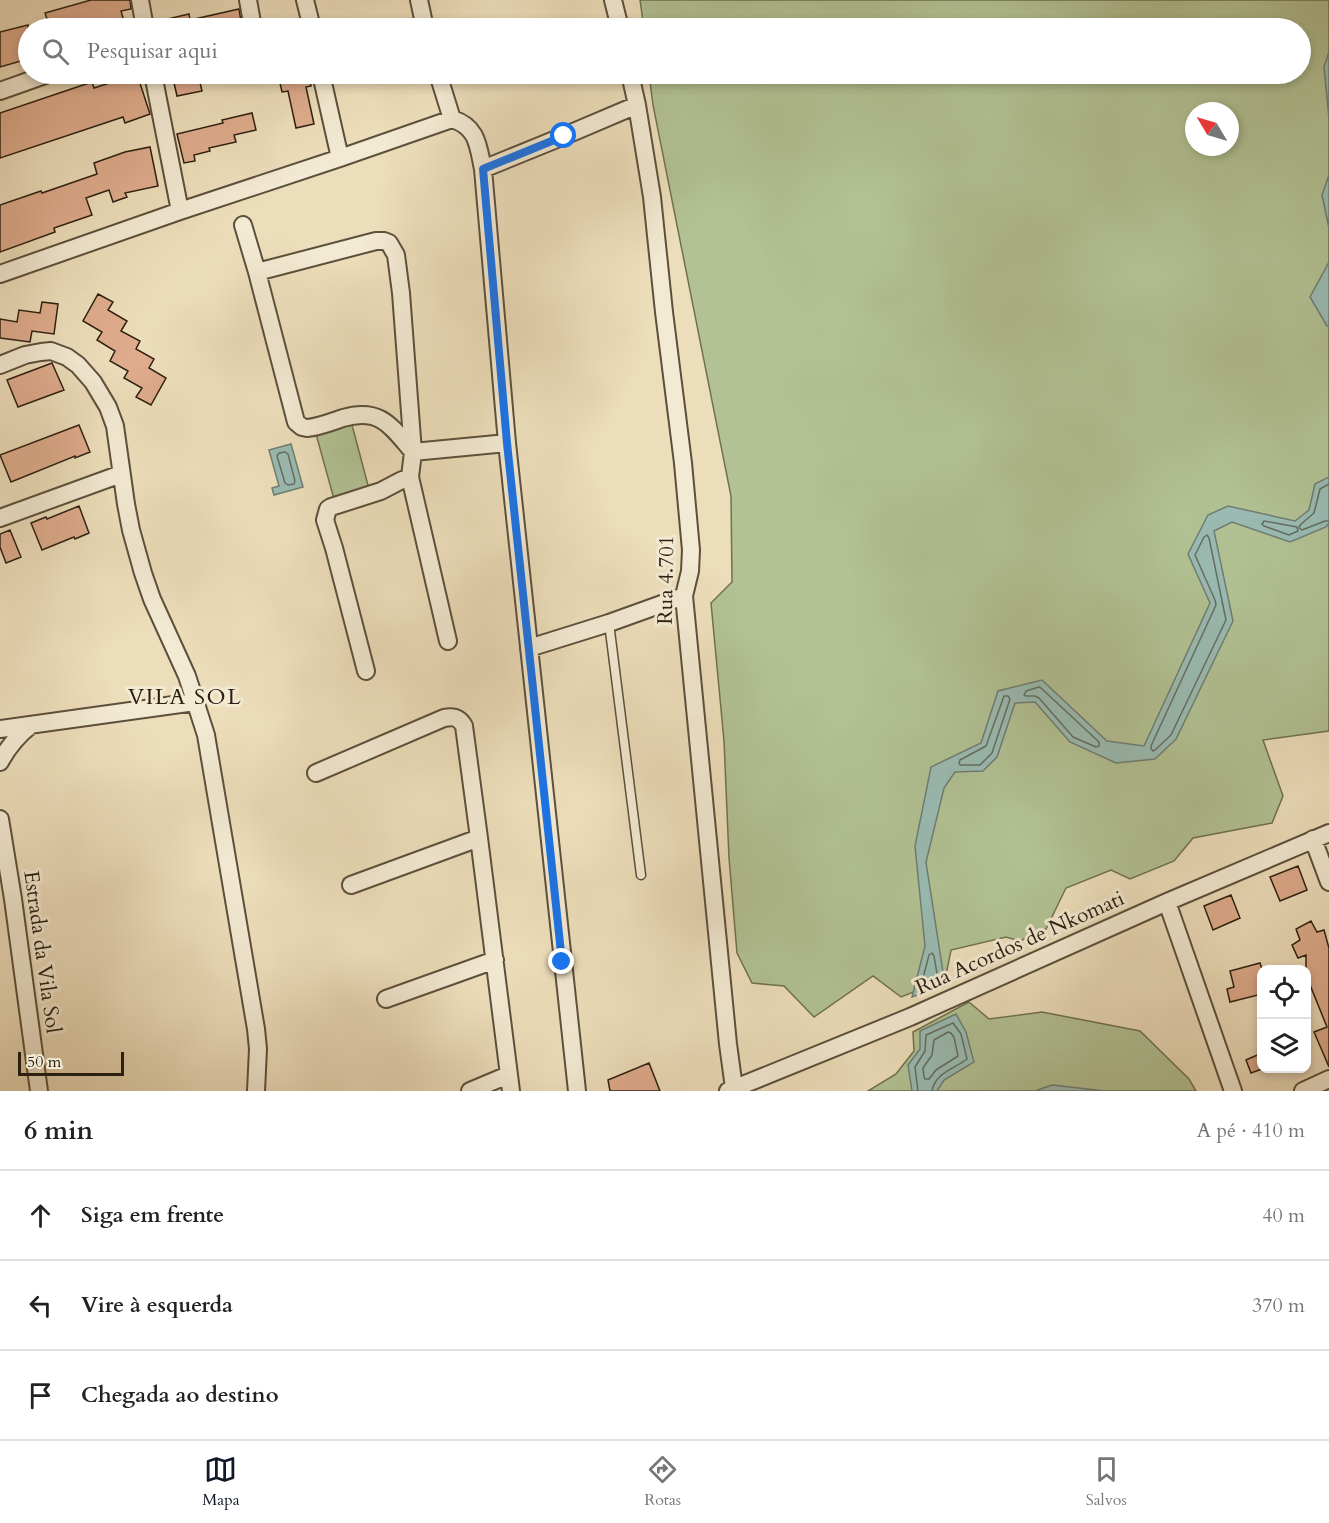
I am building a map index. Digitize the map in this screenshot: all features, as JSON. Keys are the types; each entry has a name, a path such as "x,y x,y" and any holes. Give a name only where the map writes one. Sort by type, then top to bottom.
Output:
{"street":[{"path":"140,0 143,18"},
{"path":"248,0 251,18"},
{"path":"305,0 310,18"},
{"path":"419,0 423,18"},
{"path":"613,0 618,18"},
{"path":"0,91 20,84"},
{"path":"155,84 180,211"},
{"path":"323,84 340,158"},
{"path":"441,84 452,119"},
{"name":"Rua 4.701","path":"632,84 652,198 683,463 691,550 690,570 684,596 731,1090"},
{"path":"483,169 637,105"},
{"path":"0,274 452,119 461,122 476,137 483,169 507,443 577,1091"},
{"path":"243,225 296,422 307,428 353,415 372,415 384,421 413,452"},
{"path":"257,272 376,241 384,241 392,247 396,255 401,293 413,452 410,477 448,641"},
{"path":"0,365 25,355 41,352 51,351 67,357 78,365 93,382 108,407 115,426 131,530 143,573 152,599 187,676 206,735 256,1029 258,1049 256,1091"},
{"path":"413,452 507,443"},
{"path":"0,518 121,474"},
{"path":"366,671 325,520 326,515 331,507 381,491 410,477"},
{"path":"529,648 684,596"},
{"path":"0,729 195,702"},
{"path":"316,773 444,718 451,717 462,721 480,838 509,1083 470,1091"},
{"path":"0,762 11,743 31,724"},
{"name":"Estrada da Vila Sol","path":"0,819 39,1091"},
{"path":"1321,836 1329,882"},
{"name":"Rua Acordos de Nkomati","path":"731,1090 910,1017 1321,836"},
{"path":"351,885 480,838"},
{"path":"1167,902 1233,1091"},
{"path":"386,999 495,960"},
{"path":"1303,1091 1329,1079"}],"lane":[{"path":"609,623 641,876"}],"green space":[{"path":"640,0 1329,0 1329,731 1263,740 1283,796 1272,823 1193,838 1174,861 1130,879 1111,870 1066,888 1046,929 1020,941 1006,937 951,950 945,980 901,997 873,976 814,1017 784,986 752,983 737,953 729,858 724,741 711,603 732,582 731,496 650,84 1311,84 1311,18 643,18"},
{"path":"352,425 369,489 334,499 316,434"},
{"path":"969,1002 989,1019 1042,1012 1140,1031 1189,1079 1196,1091 868,1091 896,1074 914,1051 913,1032"}],"water":[{"path":"1329,52 1329,118 1324,67"},
{"path":"1329,175 1329,228 1322,195"},
{"path":"1329,262 1329,326 1327,326 1310,297"},
{"path":"291,444 303,487 274,495 272,488 279,486 269,450"},
{"path":"1329,477 1329,523 1326,527 1290,542 1232,522 1214,531 1233,621 1176,739 1155,759 1116,763 1070,742 1035,702 1015,703 997,757 983,771 955,772 944,788 926,862 945,985 912,997 925,946 915,846 931,767 981,743 998,691 1042,680 1107,741 1144,746 1210,603 1188,554 1208,515 1228,506 1295,521 1309,510 1315,484"},
{"path":"956,1014 966,1032 974,1062 944,1080 937,1091 912,1091 908,1065 920,1049 920,1031"},
{"path":"1052,1085 1105,1091 1035,1091"}],"building":[{"path":"91,0 130,0 131,9 121,11 123,18 47,18 45,13"},
{"path":"239,9 240,18 199,18"},
{"path":"189,14 190,18 172,18"},
{"path":"18,28 18,62 0,67 0,32"},
{"path":"86,84 93,84 94,88 106,84 140,84 150,114 125,123 123,117 0,158 0,113"},
{"path":"174,84 200,84 202,91 177,96"},
{"path":"280,84 311,84 311,86 306,87 314,124 296,128 288,91 282,92"},
{"path":"252,113 256,130 234,135 236,142 209,148 210,151 194,155 195,161 184,163 177,134 223,123 222,120"},
{"path":"150,147 158,186 125,193 127,197 113,202 109,190 86,198 92,215 54,228 55,232 0,252 0,205 97,174 94,163 125,152"},
{"path":"98,294 113,302 108,310 127,321 121,331 140,341 136,349 154,359 149,368 166,378 151,405 136,397 142,388 124,378 128,371 110,361 115,351 97,340 102,332 83,321"},
{"path":"42,302 58,304 54,334 32,331 30,342 0,338 0,319 17,322 19,310 40,313"},
{"path":"52,363 64,390 18,407 7,380"},
{"path":"79,425 90,452 11,482 0,455"},
{"path":"79,506 89,533 42,550 31,523"},
{"path":"10,530 21,557 6,563 0,547 0,534"},
{"path":"1298,866 1307,890 1280,901 1270,877"},
{"path":"1231,895 1240,918 1213,930 1204,906"},
{"path":"1311,921 1317,932 1324,930 1329,948 1329,1067 1314,1032 1327,1027 1311,987 1311,965 1306,965 1306,955 1298,958 1292,945 1300,940 1296,929"},
{"path":"1260,963 1261,965 1257,965 1257,995 1230,1002 1227,989 1234,987 1230,971"},
{"path":"1257,1055 1257,1071 1251,1073 1246,1060"},
{"path":"649,1063 660,1091 610,1091 608,1080"}],"district":[{"name":"VILA SOL","path":"185,697"}],"route":[{"path":"562,962 507,443 483,169 564,136"}]}
